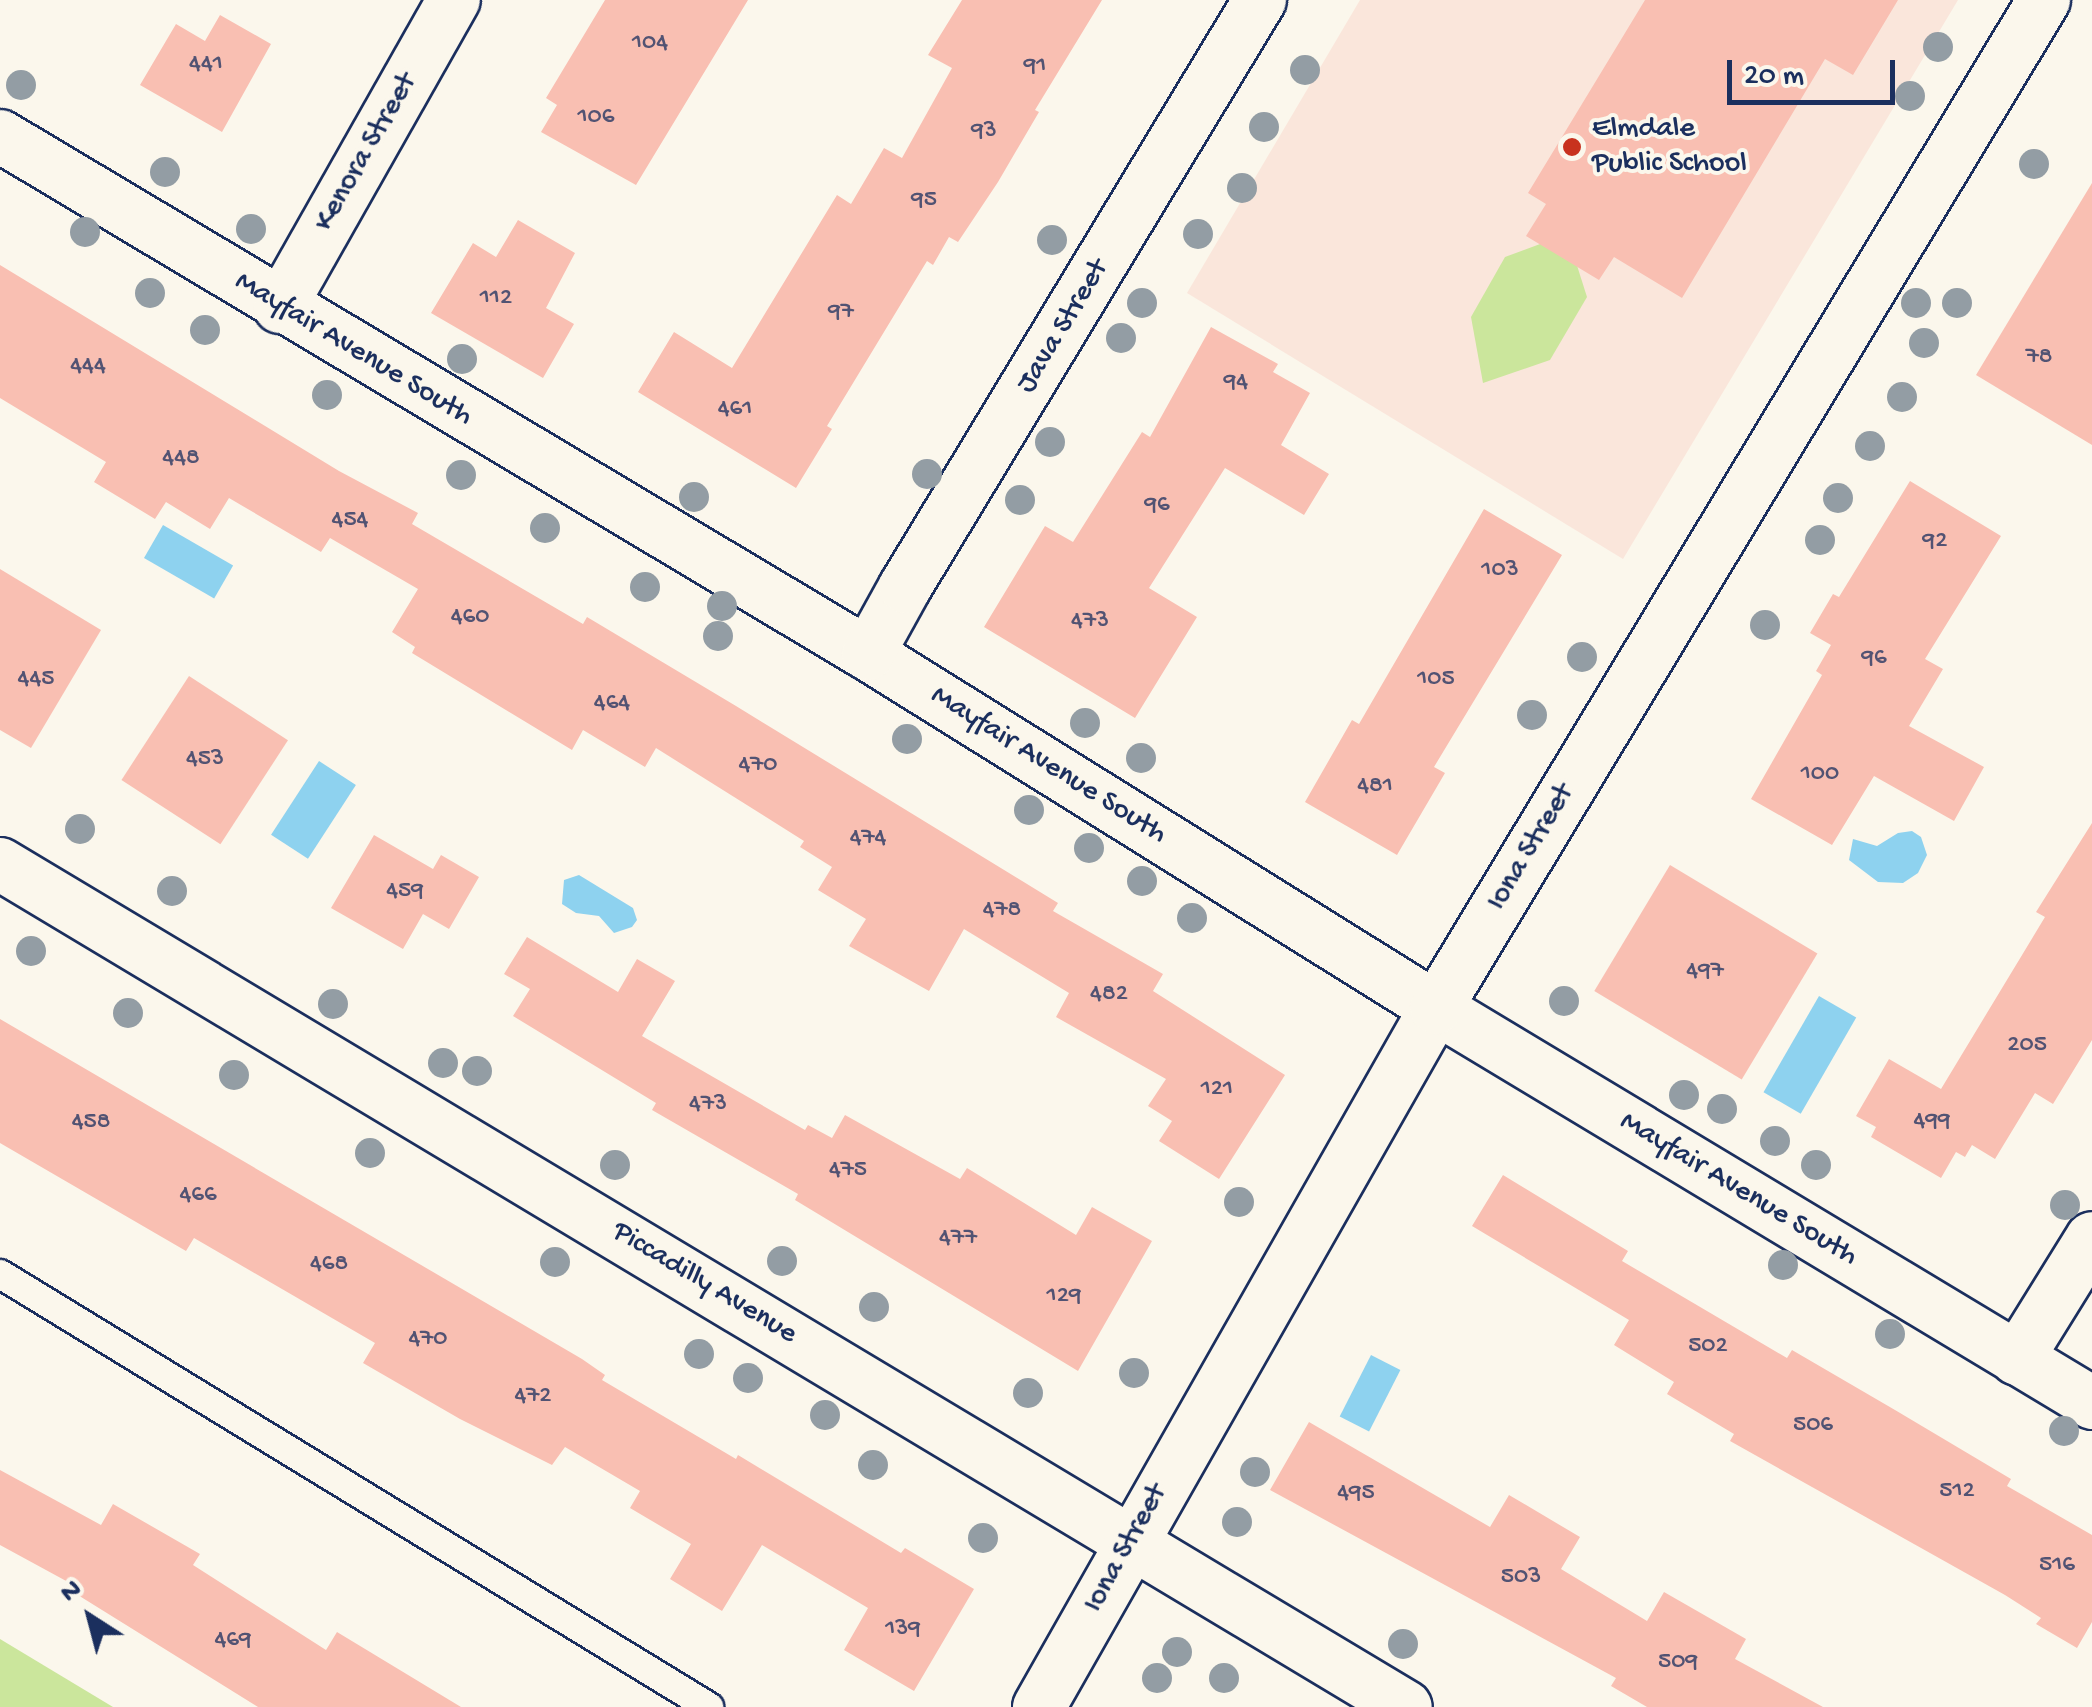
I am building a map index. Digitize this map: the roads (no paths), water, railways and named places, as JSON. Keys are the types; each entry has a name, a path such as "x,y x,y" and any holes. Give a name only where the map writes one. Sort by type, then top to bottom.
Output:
{"street":[{"name":"Kenora Street","path":"280,307 454,0"},
{"name":"Java Street","path":"868,654 905,586 1260,0"},
{"name":"Iona Street","path":"1039,1707 1436,1008 2044,0"},
{"name":"Mayfair Avenue South","path":"0,136 280,307 868,654 1436,1008 2092,1403"},
{"name":"Piccadilly Avenue","path":"0,864 1132,1539 1406,1707"},
{"path":"2018,1359 2092,1238"}],"lane":[{"path":"0,1274 709,1707"}],"water":[{"path":"163,525 233,566 214,598 144,558"},
{"path":"319,761 356,785 308,859 271,835"},
{"path":"1912,831 1921,837 1927,855 1918,873 1903,883 1878,882 1849,860 1853,839 1877,846 1898,833"},
{"path":"579,875 633,908 637,920 632,927 614,933 599,916 576,913 562,904 564,880"},
{"path":"1819,996 1856,1017 1801,1114 1764,1092"},
{"path":"1371,1355 1400,1370 1369,1431 1340,1416"}],"place":[{"name":"Elmdale Public School","path":"1572,147"}]}
